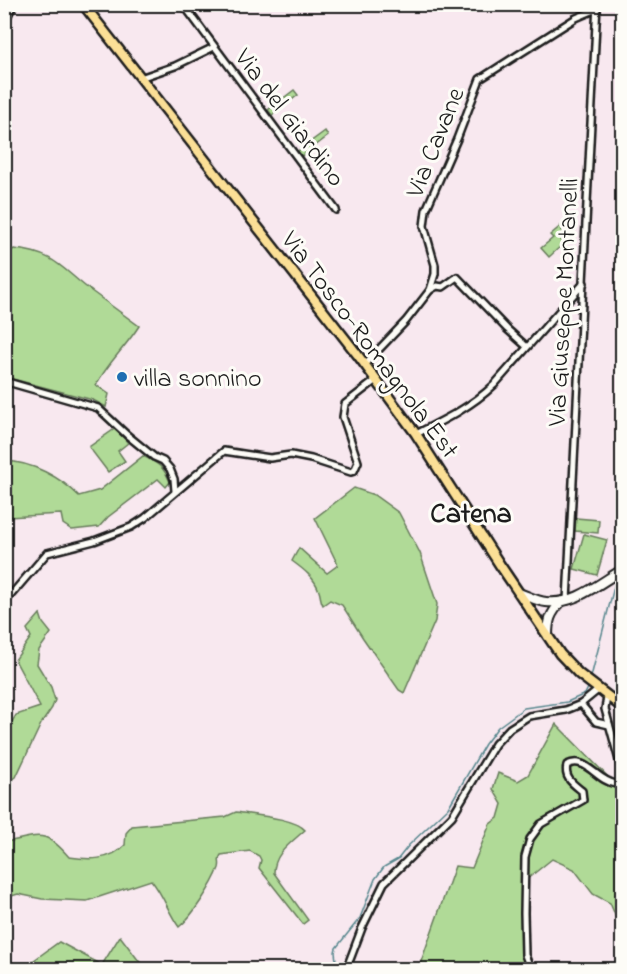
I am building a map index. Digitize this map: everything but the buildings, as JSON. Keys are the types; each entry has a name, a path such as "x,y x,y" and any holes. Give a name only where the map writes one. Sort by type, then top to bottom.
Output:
{"main road":[{"name":"Via Tosco-Romagnola Est","path":"83,4 416,434 534,616 567,662 598,690 622,707"},
{"path":"548,636 548,621 552,612 564,602 577,597 622,570"},
{"path":"519,593 543,602 564,602"},
{"path":"534,616 543,602"},
{"path":"534,616 552,612"}],"street":[{"path":"4,22 14,4"},
{"name":"Via del Giardino","path":"183,4 336,210"},
{"name":"Via Giuseppe Montanelli","path":"564,602 584,283 585,210 597,7"},
{"name":"Via Cavane","path":"430,290 435,265 424,226 426,210 480,79 597,7"},
{"name":"Via del Giardino","path":"140,78 175,66 214,47"},
{"path":"364,365 406,321 430,290 437,286 443,287 458,277 526,346"},
{"path":"416,434 480,398 584,283"},
{"path":"4,603 46,553 94,541 131,527 145,518 224,451 270,458 291,455 354,471 357,469 358,462 343,417 345,404 376,380"},
{"path":"4,381 99,408 154,457 163,461 174,478 175,491"},
{"path":"4,593 12,595"},
{"path":"346,969 362,928 384,883 452,816 495,744 510,728 529,716 566,710 581,704 598,690"},
{"path":"607,697 605,709 622,771"},
{"path":"581,704 596,722 609,725"},
{"path":"531,969 525,955 524,913 525,857 530,839 541,824 583,800 582,791 569,780 565,773 567,765 573,762 583,763 607,782 616,784 622,779"}],"green space":[{"path":"294,90 298,95 272,115 268,110"},
{"path":"325,131 328,136 302,156 298,151"},
{"path":"562,225 561,246 549,257 541,248 553,238 550,235"},
{"path":"14,249 40,254 50,259 139,326 96,385 109,394 106,407 93,400 5,377 5,254"},
{"path":"116,428 128,443 118,451 125,461 108,472 89,447"},
{"path":"143,456 160,466 170,482 166,487 158,479 108,517 99,527 72,530 63,524 61,514 8,517 9,487 5,485 5,461 25,464 45,472 79,496 100,490"},
{"path":"354,488 374,495 399,513 420,553 437,604 435,621 404,693 399,690 342,605 330,600 323,605 315,582 292,561 299,548 327,573 338,565 315,518"},
{"path":"576,518 599,520 598,533 575,531"},
{"path":"584,534 607,540 597,575 574,569"},
{"path":"40,614 43,623 51,633 39,650 37,664 51,687 55,700 16,777 5,785 5,733 16,715 40,707 15,660 31,637 27,629"},
{"path":"556,724 620,789 622,788 622,925 618,922 610,903 593,894 574,869 552,859 521,884 524,963 509,969 418,970 455,866 472,868 490,824 498,818 502,804 493,789 498,773 518,781 528,775"},
{"path":"236,812 283,820 305,830 280,854 274,873 308,920 303,924 259,868 261,860 259,856 250,851 221,855 219,868 207,891 190,916 179,927 151,880 87,901 42,899 18,894 5,898 5,842 41,836 61,848 69,857 99,858 113,854 125,845 126,833 132,826 225,817"},
{"path":"120,936 145,969 31,969 30,963 59,942 102,965"}],"waterway":[{"path":"619,565 622,549"},
{"path":"591,677 615,583"},
{"path":"337,970 336,948 360,918 375,879 384,867 398,859 409,845 448,808 485,744 498,727 524,708 567,702 585,694 588,688"}],"place":[{"name":"villa sonnino","path":"122,377"}],"district":[{"name":"Catena","path":"471,512"}]}
